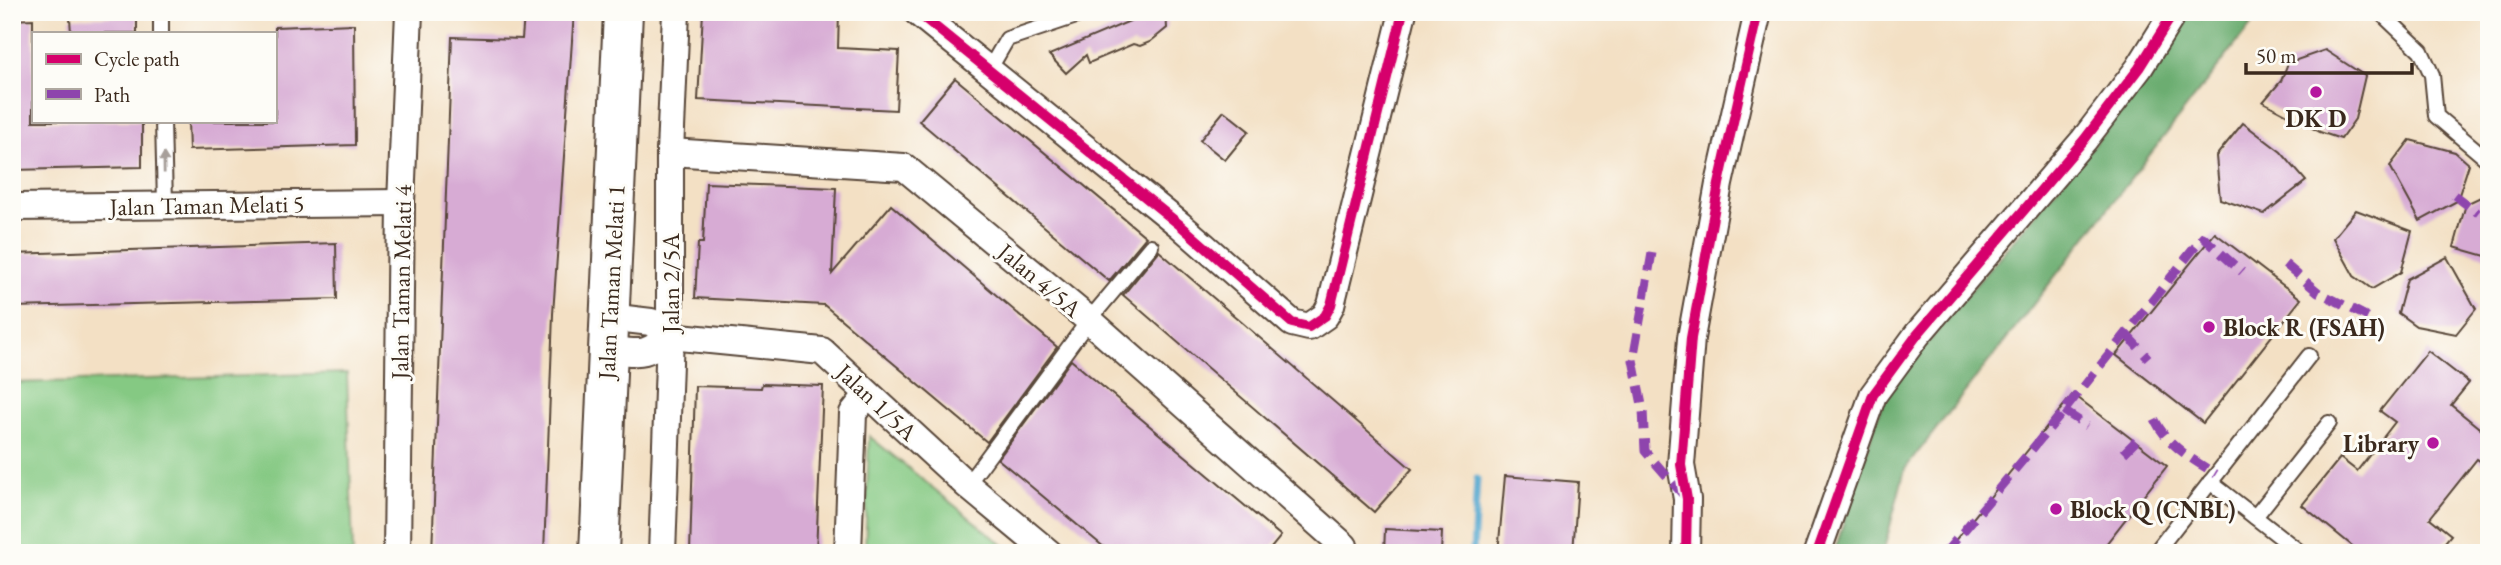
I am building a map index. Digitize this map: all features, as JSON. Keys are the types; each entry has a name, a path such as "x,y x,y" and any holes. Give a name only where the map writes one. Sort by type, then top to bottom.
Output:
{"street":[{"name":"Jalan Taman Melati 4","path":"397,553 401,203 410,12"},
{"name":"Jalan Taman Melati 1","path":"598,553 623,12"},
{"name":"Jalan 2/5A","path":"662,553 670,336 670,152 676,12"},
{"path":"917,12 1180,225 1292,323 1309,327 1325,316 1331,304 1404,12"},
{"path":"1686,553 1688,499 1681,465 1691,338 1719,184 1758,12"},
{"path":"1817,553 1873,395 1917,335 2084,140 2139,68 2174,12"},
{"name":"Jalan 4/5A","path":"670,152 904,167 1088,320 1344,545 1344,553"},
{"name":"Jalan Taman Melati 5","path":"12,207 401,203"},
{"path":"608,333 641,353 650,352 670,336"},
{"name":"Jalan 1/5A","path":"670,336 822,351 967,485 1049,553"},
{"path":"848,553 853,413 868,394"}],"lane":[{"path":"161,12 161,32"},
{"path":"989,69 1007,39 1088,12"},
{"path":"2380,12 2421,51 2432,75 2436,116 2489,161"},
{"path":"163,122 165,205"},
{"path":"967,485 1088,320 1151,246"},
{"path":"2155,553 2309,356"},
{"path":"2255,517 2329,423"},
{"path":"2210,482 2301,553"}],"green space":[{"path":"2188,12 2273,12 2258,16 1905,469 1883,553 1834,553 1884,397 2134,97"},
{"path":"347,373 353,553 12,553 12,383"},
{"path":"869,436 1013,553 865,553"}],"building":[{"path":"545,12 574,12 553,314 544,553 432,553 452,37 522,39 524,15 545,16"},
{"path":"703,12 839,12 838,48 899,51 896,110 698,100"},
{"path":"1126,12 1166,12 1167,28 1150,42 1140,46 1133,44 1089,63 1086,55 1066,73 1049,55 1130,21"},
{"path":"137,16 137,32 71,32 70,18"},
{"path":"33,19 32,122 142,122 142,167 12,170 12,20"},
{"path":"354,24 355,145 189,150 188,122 276,122 275,27"},
{"name":"DK D","path":"2325,50 2365,76 2355,119 2341,139 2320,132 2263,102 2281,81 2288,63"},
{"path":"955,78 1146,237 1109,281 919,121"},
{"path":"1224,111 1249,131 1225,160 1200,140"},
{"path":"2243,123 2281,152 2306,181 2264,214 2220,199 2216,156"},
{"path":"2410,140 2455,152 2469,164 2457,201 2420,221 2390,166"},
{"path":"706,183 836,188 832,274 891,205 1057,347 987,442 824,305 695,298 698,243 703,243"},
{"path":"2489,193 2489,257 2454,247 2466,204"},
{"path":"2356,210 2412,231 2401,272 2372,289 2354,276 2333,238"},
{"name":"Block R (FSAH)","path":"2215,233 2301,299 2203,423 2116,355"},
{"path":"336,243 337,299 12,307 12,254"},
{"path":"1159,251 1412,469 1374,512 1123,295"},
{"path":"2447,257 2476,309 2456,334 2416,326 2398,313 2407,279"},
{"name":"Library","path":"2428,351 2469,383 2451,405 2489,436 2489,468 2477,459 2430,518 2451,535 2436,553 2361,553 2302,505 2340,458 2357,471 2395,422 2380,411"},
{"path":"1071,360 1281,536 1267,553 1111,553 998,459"},
{"path":"762,384 823,386 816,553 690,553 695,386 761,388"},
{"name":"Block Q (CNBL)","path":"2073,394 2167,466 2099,553 1945,553"},
{"path":"1505,476 1578,482 1573,553 1498,553"},
{"path":"1385,529 1442,532 1441,553 1384,553"}],"waterway":[{"path":"1473,553 1477,479"}],"marked path":[{"path":"2454,195 2478,213"},
{"path":"1945,553 2064,411 2203,237 2242,272"},
{"path":"1652,253 1633,360 1643,410 1645,451 1685,497"},
{"path":"2285,264 2318,292 2372,319"},
{"path":"2126,334 2148,358"},
{"path":"2064,411 2087,426"},
{"path":"2155,420 2166,437 2216,474"},
{"path":"2124,453 2136,441"}],"cycle path":[{"path":"917,12 1180,225 1292,323 1309,327 1325,316 1331,305 1403,12"},
{"path":"1686,553 1687,499 1681,465 1691,338 1719,184 1758,12"},
{"path":"1817,553 1873,395 1917,335 2084,140 2139,68 2174,12"}],"place":[{"name":"DK D","path":"2316,92"},
{"name":"Block R (FSAH)","path":"2209,327"},
{"name":"Library","path":"2433,443"},
{"name":"Block Q (CNBL)","path":"2056,509"}]}
